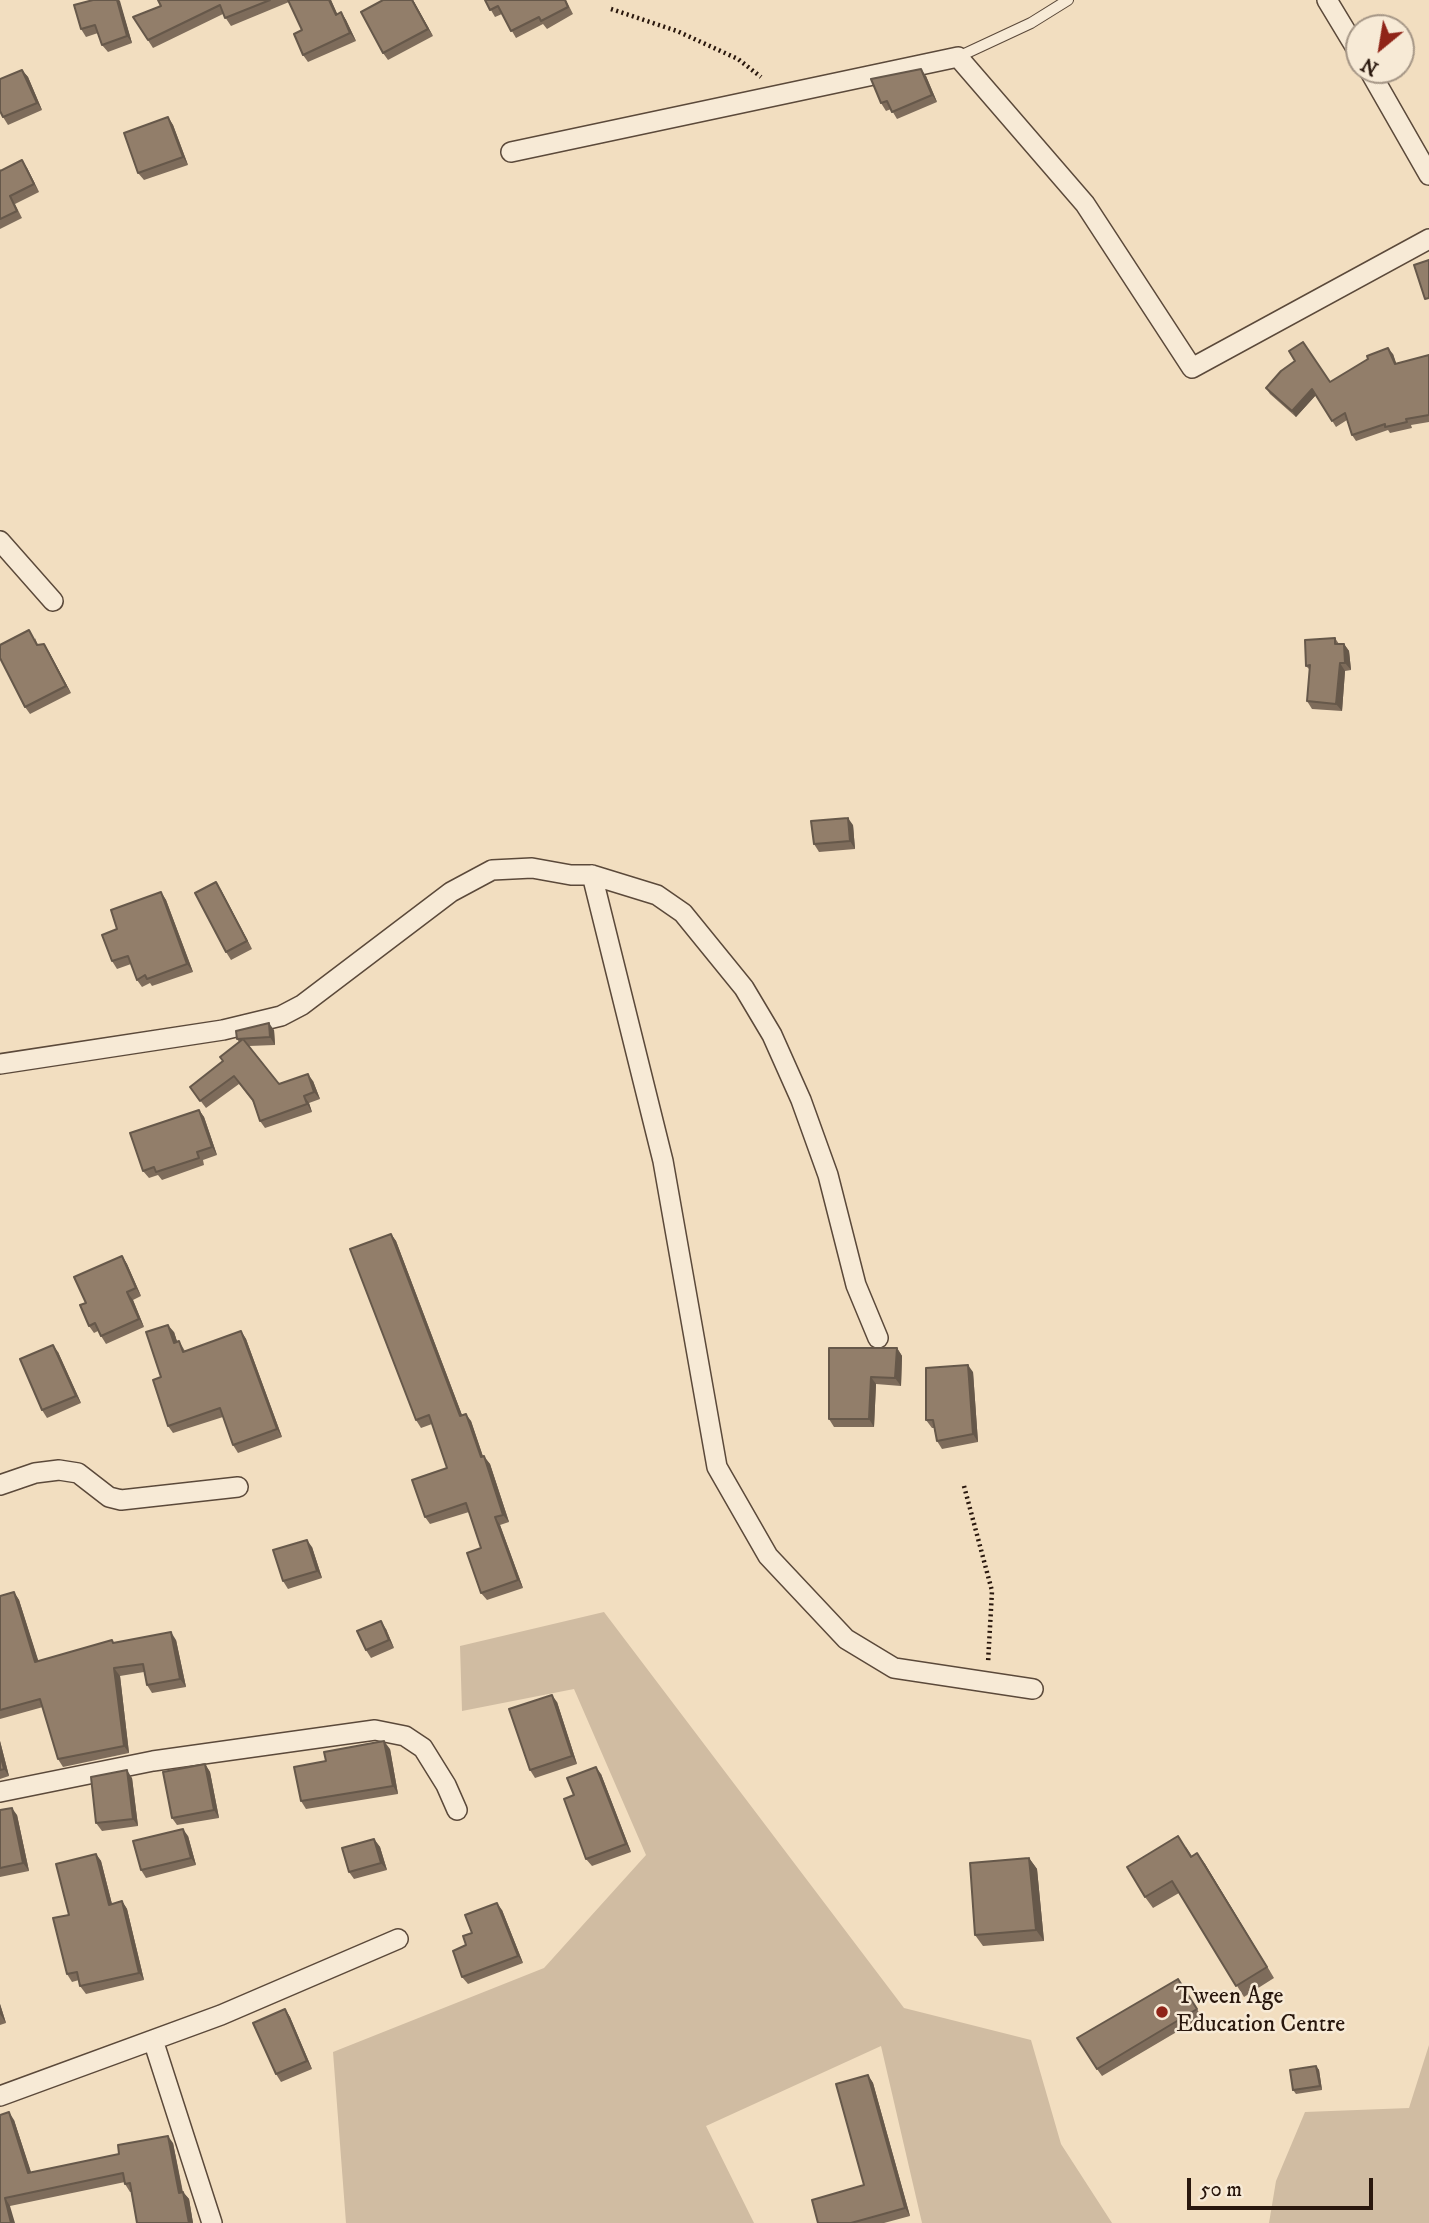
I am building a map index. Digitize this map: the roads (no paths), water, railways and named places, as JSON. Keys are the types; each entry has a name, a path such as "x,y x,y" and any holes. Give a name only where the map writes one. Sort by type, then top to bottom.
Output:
{"street":[{"path":"1327,0 1345,30"},
{"path":"511,152 958,57 1085,204 1192,368 1429,239"},
{"path":"1377,84 1429,175"},
{"path":"0,541 53,601"},
{"path":"0,1064 223,1030 281,1016 302,1005 451,892 492,870 532,868 571,875 592,874 657,895 683,914 744,988 772,1035 801,1100 828,1175 856,1285 878,1338"},
{"path":"592,874 663,1161 717,1467 768,1556 846,1639 894,1668 1033,1689"},
{"path":"0,1485 35,1473 60,1470 78,1473 109,1497 121,1500 238,1487"},
{"path":"0,1792 153,1761 375,1730 405,1736 423,1748 446,1785 457,1810"},
{"path":"0,2096 220,2015 398,1939"},
{"path":"153,2040 212,2223"}],"lane":[{"path":"958,57 1031,23 1068,0"}],"place":[{"name":"Tween Age Education Centre","path":"1162,2012"}]}
